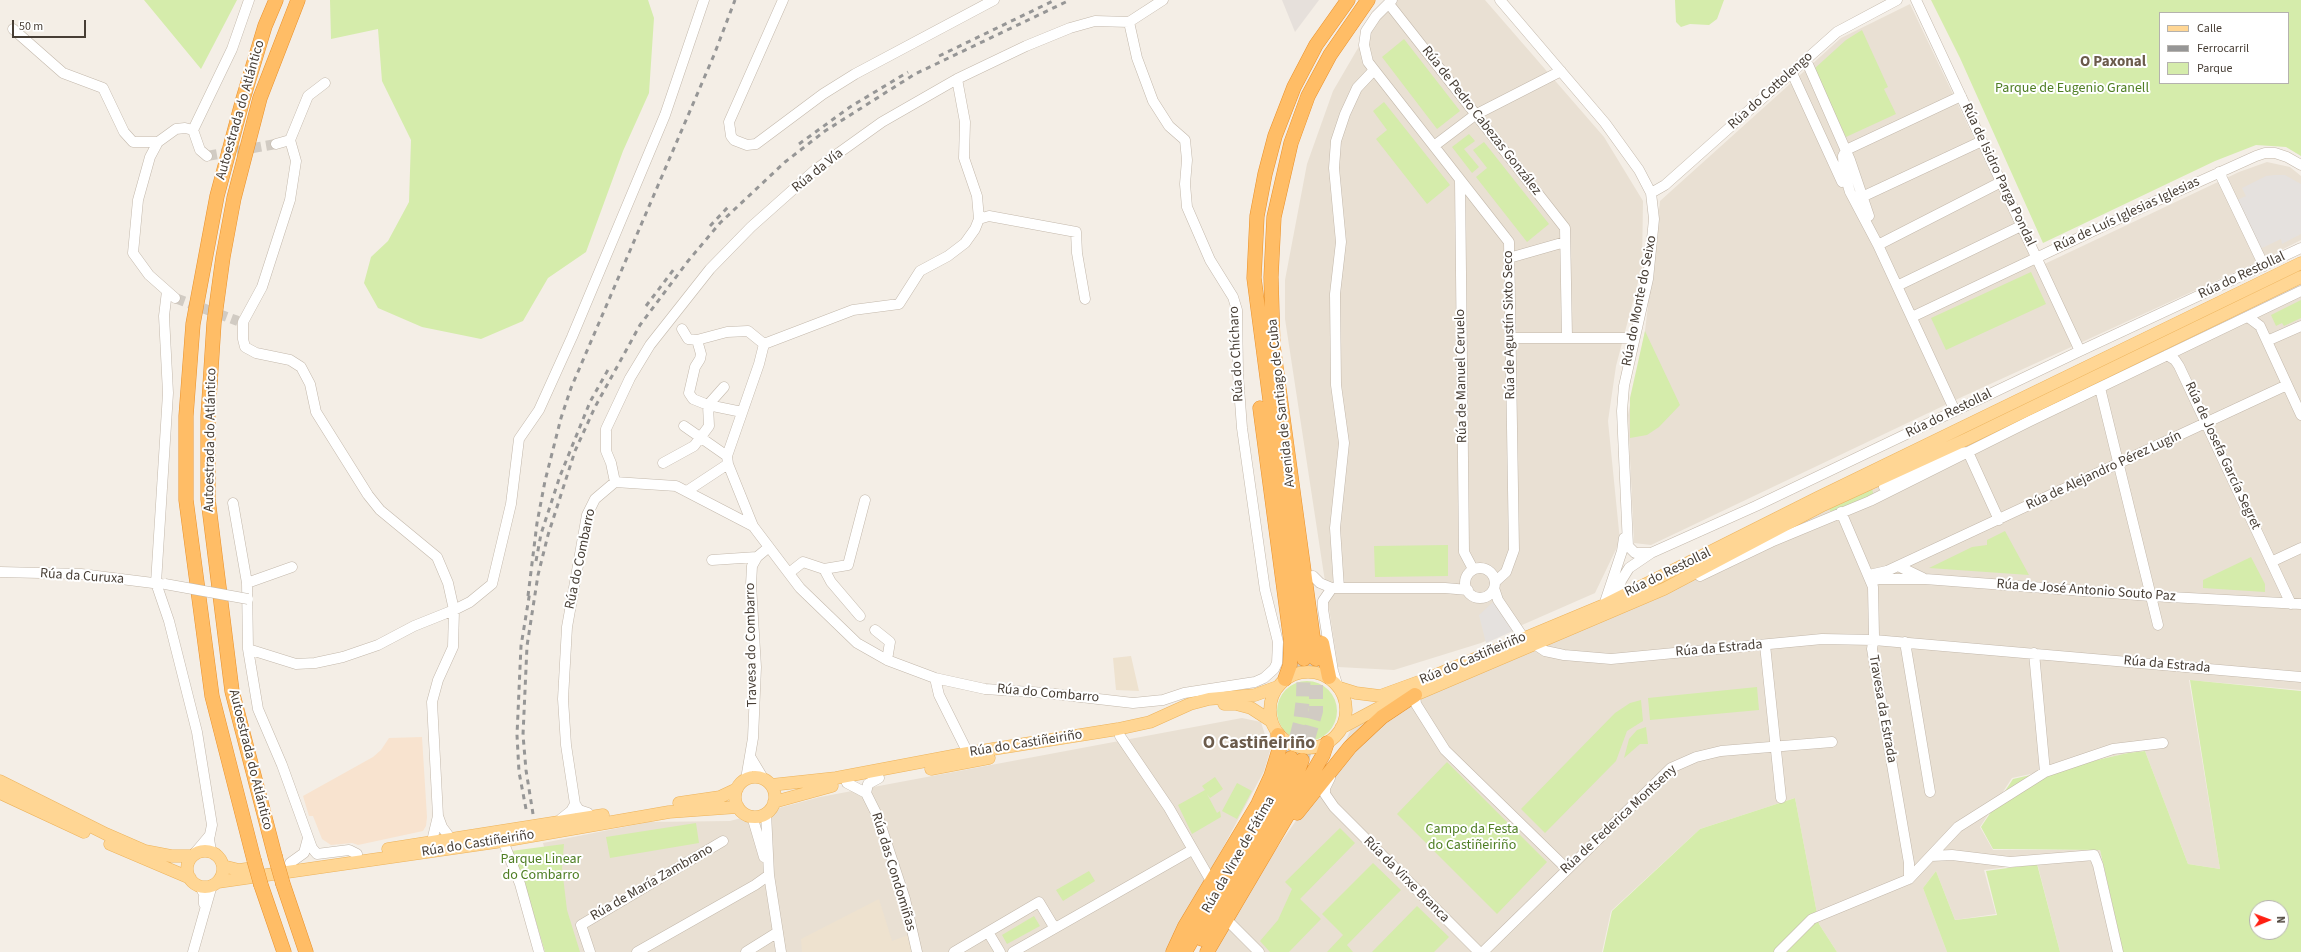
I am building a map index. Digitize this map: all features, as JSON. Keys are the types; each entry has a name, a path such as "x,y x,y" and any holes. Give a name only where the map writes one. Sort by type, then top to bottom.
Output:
{"highway":[{"name":"Autoestrada do Atlántico","path":"276,0 265,26 243,99 217,196 193,324 186,416 186,500 212,696 254,860 284,952"},
{"name":"Autoestrada do Atlántico","path":"298,0 260,98 234,198 223,257 214,323 208,416 208,499 232,691 275,856 306,952"},
{"name":"Avenida de Santiago de Cuba","path":"1348,0 1313,52 1294,87 1275,136 1265,174 1257,216 1254,278 1310,659 1273,345 1271,277 1274,217 1291,143 1308,96 1330,55 1368,0"},
{"path":"1254,278 1254,360 1290,642 1290,665 1281,683"},
{"path":"1272,301 1283,356 1323,650 1336,683"},
{"path":"1266,853 1336,763 1367,730 1382,717 1415,695"},
{"path":"1173,952 1211,882 1258,804 1271,776 1279,750 1278,735"},
{"path":"1207,952 1323,755 1327,743"},
{"name":"Rúa da Virxe de Fátima","path":"1185,952 1265,813 1282,780 1296,759 1293,785 1276,818 1195,952"},
{"path":"262,888 277,952"}],"main road":[{"name":"Rúa do Restollal","path":"1536,645 1664,589 1823,505 2009,419 2301,263"},
{"name":"Rúa do Restollal","path":"1604,605 1833,490 2170,334 2301,277"},
{"name":"Rúa do Castiñeiriño","path":"223,866 244,870 294,861 357,854 714,798 728,794 737,789 746,779 751,777 767,781 836,778 1137,725 1202,701 1219,697 1255,695 1300,672 1307,671 1356,693 1380,696 1436,675 1523,637 1604,605"},
{"name":"Rúa do Castiñeiriño","path":"1341,728 1386,704 1415,695 1536,645"},
{"path":"1281,683 1271,700 1271,721 1278,735 1284,741 1298,748 1312,749 1327,743"},
{"name":"Rúa do Castiñeiriño","path":"1327,743 1341,728 1346,718 1346,708 1336,683"},
{"name":"Rúa do Castiñeiriño","path":"774,802 807,792 847,783 1120,736 1148,729 1188,713 1220,704 1244,705 1271,721"},
{"path":"920,771 928,766 962,756 989,758"},
{"path":"737,789 735,795 738,807 752,816 766,813 774,802 775,796 767,781"},
{"path":"1,785 145,851 171,856 193,855 205,851 211,852 219,857 223,866 223,872 210,884 144,860 1,785"},
{"name":"Rúa do Castiñeiriño","path":"210,884 503,841 669,812 738,807"},
{"path":"190,878 187,869 193,855"}],"street":[{"path":"207,156 200,150 193,130 232,49 250,0"},
{"path":"248,649 296,664 315,663 378,645 414,626 470,602 492,584 511,504 519,439 539,410 572,337 668,108 704,0"},
{"path":"783,0 729,122 731,136 734,140 748,145 756,144 823,94 855,74 994,0"},
{"path":"1129,22 1145,6 1156,6 1163,0"},
{"name":"Rúa do Monte do Seixo","path":"1500,0 1629,154 1651,193 1654,232 1648,278 1634,338 1622,401 1629,550 1635,553 1651,553"},
{"name":"Rúa do Cottolengo","path":"1651,193 1665,185 1792,73 1836,32 1897,0"},
{"name":"Rúa de Isidro Parga Pondal","path":"1916,0 2080,351"},
{"path":"1336,683 1323,609 1323,601 1335,588 1335,528 1344,443 1336,385 1335,305 1341,242 1334,168 1336,141 1345,114 1357,88 1371,66 1364,45 1366,31 1376,16 1390,2"},
{"name":"Rúa de Pedro Cabezas González","path":"1390,2 1475,115 1565,228 1567,337"},
{"name":"Rúa da Vía","path":"614,482 606,441 606,429 611,417 650,345 710,269 751,227 815,170 882,122 957,79 1026,46 1070,28 1095,21 1129,22"},
{"name":"Rúa do Chícharo","path":"1129,22 1137,58 1153,101 1169,126 1184,140 1187,160 1185,184 1186,207 1210,260 1233,297 1237,310 1238,374 1242,428 1265,590 1278,642 1278,663 1264,678 1255,682 1184,694 1163,700"},
{"path":"13,29 62,72 103,88 124,132 133,142 158,142"},
{"path":"1806,60 1846,150 1878,245"},
{"name":"Rúa de Agustín Sixto Seco","path":"1371,66 1509,242 1514,550 1506,572 1495,585"},
{"path":"1434,146 1475,115 1561,71"},
{"path":"1792,73 1844,187 1850,192"},
{"path":"764,344 853,310 899,304 920,271 948,256 965,243 979,219 977,196 964,158 965,122 957,79"},
{"path":"325,83 308,96 290,140 296,161 290,200 262,287 240,321 245,347 256,353 290,360 302,367 310,384 316,412 368,495 380,510 437,557 448,583 454,610 453,647 438,680 432,702 438,816 442,828 448,835"},
{"path":"1955,411 1878,245 1850,192 1844,172 1843,156 1846,150 1961,96"},
{"path":"193,130 176,129 158,142 150,158 138,200 133,253 149,275 171,294 164,316 168,393 160,584 197,732 208,792 212,824 210,835 211,852"},
{"path":"276,144 290,140"},
{"path":"1862,197 1982,141"},
{"name":"Rúa de Luís Iglesias Iglesias","path":"1912,317 2219,172 2265,153 2288,157 2301,165"},
{"path":"2219,172 2264,266"},
{"name":"Rúa de Manuel Ceruelo","path":"1460,180 1464,552 1473,569"},
{"path":"1878,245 2001,182"},
{"path":"979,219 989,216 1076,232 1077,253 1085,299"},
{"path":"1897,286 2022,226"},
{"path":"1509,258 1566,242"},
{"name":"Rúa do Restollal","path":"1617,598 1621,581 1629,568 1651,553 1756,506 2080,351 2301,248"},
{"name":"Rúa do Restollal","path":"1664,589 1694,579 1771,542 1870,501 1995,438 2301,291"},
{"path":"2260,326 2262,310"},
{"path":"2248,317 2260,326 2301,415"},
{"path":"2267,341 2301,326"},
{"path":"682,329 688,338 697,340 727,332 748,331 764,344"},
{"path":"1510,338 1634,338"},
{"path":"697,340 701,354 695,367 689,393 693,399 708,405 742,412"},
{"path":"687,490 728,460 742,412 760,364 764,344"},
{"name":"Rúa de Josefa García Segret","path":"2167,355 2177,363 2207,424 2290,604"},
{"name":"Rúa de Alejandro Pérez Lugín","path":"1870,578 2207,424 2287,385"},
{"path":"664,463 694,446 708,426 708,405 724,386"},
{"path":"2100,388 2120,464 2158,625"},
{"name":"Rúa do Restollal","path":"1995,438 2009,419"},
{"path":"684,426 728,460 753,526"},
{"name":"Rúa do Restollal","path":"1875,492 1947,455 1971,437 1995,438"},
{"path":"1968,452 1999,520"},
{"name":"Rúa do Restollal","path":"1929,455 1947,455 1968,452"},
{"name":"Rúa do Combarro","path":"575,804 566,745 563,698 567,627 587,515 595,499 614,482 676,486 687,490 753,526 800,588 857,643 887,660 935,678 985,689 1046,692 1133,702 1163,700"},
{"path":"789,573 803,562 824,569 848,565 865,500"},
{"path":"233,503 247,583 248,649 258,709 282,765 308,838 317,854"},
{"name":"Rúa do Monte do Seixo","path":"1604,605 1622,551 1626,510"},
{"name":"Travesa da Estrada","path":"1841,512 1870,578 1874,602 1874,640 1872,649 1909,863 1909,879"},
{"path":"712,560 757,557 769,547"},
{"path":"2271,562 2301,548"},
{"path":"1916,574 1915,565 1920,555"},
{"name":"Travesa do Combarro","path":"746,779 750,758 756,668 751,585 752,566 757,557"},
{"path":"1489,571 1510,563"},
{"path":"247,583 292,566"},
{"path":"1898,566 1925,579"},
{"path":"1445,588 1466,578 1473,569 1483,568 1489,571 1495,585 1498,600 1523,637"},
{"path":"824,569 831,582 860,616"},
{"name":"Rúa da Curuxa","path":"0,572 81,574 160,584 248,599"},
{"path":"1313,576 1320,583 1335,588 1445,588 1468,590 1475,596 1486,596 1498,600"},
{"path":"1466,578 1468,590"},
{"name":"Rúa de José Antonio Souto Paz","path":"1870,578 1925,579 2151,596 2301,604"},
{"path":"1486,596 1495,585"},
{"path":"875,630 890,642 887,660"},
{"name":"Rúa da Estrada","path":"1536,645 1545,651 1564,655 1611,659 1822,639 1874,640 2301,677"},
{"path":"1905,642 1930,792"},
{"path":"1765,645 1781,798"},
{"path":"2034,653 2045,772"},
{"path":"935,678 940,695 959,739 962,756"},
{"path":"1415,695 1416,704 1445,750 1567,869"},
{"name":"Rúa da Virxe Branca","path":"1334,807 1324,788 1362,742 1367,730"},
{"path":"1120,736 1169,808 1211,882"},
{"name":"Rúa de Federica Montseny","path":"1483,952 1671,768 1696,757 1721,751 1832,742"},
{"path":"1779,952 1812,919 1909,879 1924,860 1931,856 1938,846 1958,826 2045,772 2113,749 2163,743"},
{"path":"750,758 767,781"},
{"path":"847,783 866,793 868,784 879,778"},
{"name":"Rúa das Condomiñas","path":"866,793 878,817 905,900 917,952"},
{"name":"Rúa da Virxe Branca","path":"1303,806 1315,798 1322,798 1334,807 1479,952"},
{"path":"561,818 571,811 575,804 579,810 588,813"},
{"path":"766,813 769,875 782,952"},
{"path":"433,837 438,816"},
{"path":"752,816 769,875"},
{"path":"193,855 210,835"},
{"path":"294,861 307,847 308,838"},
{"path":"503,841 504,849 518,879 539,952"},
{"name":"Rúa de María Zambrano","path":"590,952 581,926 723,841"},
{"path":"294,861 317,854 348,850 357,854"},
{"path":"1013,952 1054,927 1192,850"},
{"path":"1931,856 1952,855 2010,862 2094,855 2098,865 2118,952"},
{"path":"637,952 755,885 769,875"},
{"path":"193,952 199,935 204,908 204,894 210,884"},
{"path":"954,952 1039,902 1054,927"},
{"path":"1226,919 1259,952"},
{"path":"746,952 778,932"},
{"path":"988,932 1000,952"}],"shaded area":[{"path":"1282,0 1319,0 1295,32"},
{"path":"1386,0 1485,0 1604,137 1643,201 1642,267 1616,366 1608,421 1620,541 1595,593 1481,643 1394,670 1338,667 1285,319 1285,280 1307,164 1333,91"},
{"path":"1910,4 2036,268 2239,172 2267,162 2290,167 2301,176 2301,240 2268,257 1964,396 1651,545 1634,543 1628,415 1645,331 1660,201 1841,38"},
{"path":"2285,175 2301,184 2301,234 2282,244 2281,239 2260,249 2237,200 2246,196 2242,188 2266,176"},
{"path":"2301,267 2301,690 2189,680 2220,869 2188,864 2145,751 2128,753 2012,778 1980,827 1993,850 2100,850 2123,952 2060,952 2037,863 1984,870 1996,914 1955,920 1936,871 1923,888 1947,952 1837,952 1819,924 1795,798 1700,829 1611,911 1602,952 1210,952 1230,916 1304,809 1321,794 1352,727"},
{"path":"1493,602 1513,631 1486,643 1479,615"},
{"path":"1131,656 1139,691 1116,690 1113,658"},
{"path":"1242,718 1261,722 1270,751 1264,771 1167,952 573,952 564,929 543,843 649,822 730,821 820,797"},
{"path":"422,737 427,817 426,826 423,831 358,845 352,843 331,845 322,839 313,816 309,816 303,796 373,757 381,750 389,738"},
{"path":"879,899 892,941 908,935 913,952 802,952 801,939"}],"green space":[{"path":"144,0 237,0 201,69"},
{"path":"330,0 648,0 654,18 649,93 623,151 586,252 548,278 523,321 481,339 422,327 378,308 364,283 371,257 388,241 409,202 411,140 382,81 378,29 331,39"},
{"path":"1675,0 1724,0 1717,19 1709,25 1690,24 1681,27 1676,22"},
{"name":"Parque de Eugenio Granell","path":"1931,0 2301,0 2301,156 2286,147 2256,145 2215,161 2043,243 1960,58"},
{"path":"1862,30 1888,87 1884,89 1896,114 1846,137 1814,69 1846,40"},
{"path":"1404,39 1460,111 1437,129 1382,57"},
{"path":"1384,102 1450,185 1427,204 1376,139 1387,130 1373,111"},
{"path":"1469,134 1475,141 1464,149 1479,167 1472,173 1452,147"},
{"path":"1484,142 1549,224 1527,242 1476,177 1487,168 1473,150"},
{"path":"2031,272 2046,304 1946,350 1931,318"},
{"path":"2301,300 2301,318 2284,326 2282,323 2276,326 2271,315"},
{"path":"1645,331 1680,405 1659,427 1647,435 1630,438 1630,398"},
{"path":"1872,489 1874,496 1862,499 1832,513 1829,509"},
{"path":"2005,531 2029,575 1929,568 1972,547 1987,545 1987,540"},
{"path":"1448,545 1448,576 1375,577 1374,546"},
{"path":"2251,557 2265,584 2265,592 2203,588 2203,580"},
{"path":"2190,680 2301,691 2301,952 2123,952 2100,850 1993,849 1981,827 2013,779 2128,753 2145,751 2188,864 2220,869"},
{"path":"1307,681 1324,686 1332,694 1337,711 1332,728 1324,736 1307,741 1290,736 1282,728 1277,711 1282,694 1290,686"},
{"path":"1757,687 1759,710 1650,720 1648,698"},
{"path":"1641,700 1643,721 1627,731 1616,761 1545,833 1521,809 1615,713 1630,703"},
{"path":"1646,727 1648,744 1640,744 1624,758 1629,739 1637,730"},
{"name":"Campo da Festa do Castiñeiriño","path":"1447,762 1547,862 1497,914 1397,814"},
{"path":"1215,777 1223,789 1210,798 1207,794 1217,813 1220,811 1221,817 1192,834 1178,805 1205,790 1202,786"},
{"path":"1237,783 1252,791 1237,819 1222,811"},
{"path":"1795,798 1819,924 1837,952 1603,952 1612,911 1700,829"},
{"path":"696,823 699,843 610,858 606,837"},
{"path":"1340,828 1355,843 1300,899 1321,919 1289,952 1270,952 1260,941 1278,920 1292,889 1285,882"},
{"name":"Parque Linear do Combarro","path":"564,844 562,868 567,910 580,952 545,952 522,875 511,851"},
{"path":"1373,863 1401,890 1347,945 1353,952 1327,952 1343,935 1322,914"},
{"path":"2037,864 2060,952 1947,952 1923,888 1936,871 1955,920 1997,915 1986,871"},
{"path":"1089,871 1095,881 1063,901 1056,890"},
{"path":"1417,906 1449,937 1434,952 1372,952"},
{"path":"1034,916 1040,926 1007,944 1002,935"}],"tunnel":[{"path":"207,156 276,144"},
{"path":"175,298 238,321"},
{"path":"1291,758 1300,723 1303,698 1304,659"},
{"path":"1302,760 1316,711 1316,659"}],"railway":[{"path":"528,596 537,523 545,481 561,418 571,388 714,55 735,0"},
{"path":"939,56 1055,0"},
{"path":"533,814 526,770 523,735 527,646 538,575 548,535 575,451 595,407 640,325 688,261 720,223 785,162 825,131 915,74 1070,0"},
{"path":"799,144 850,107 908,72"},
{"path":"710,226 729,206"},
{"path":"646,306 674,269"},
{"path":"536,561 541,534 560,476 590,402 609,368"},
{"path":"526,809 519,772 517,735 521,646 530,591"}],"district":[{"name":"O Paxonal","path":"2113,63"},
{"name":"O Castiñeiriño","path":"1259,744"}]}
